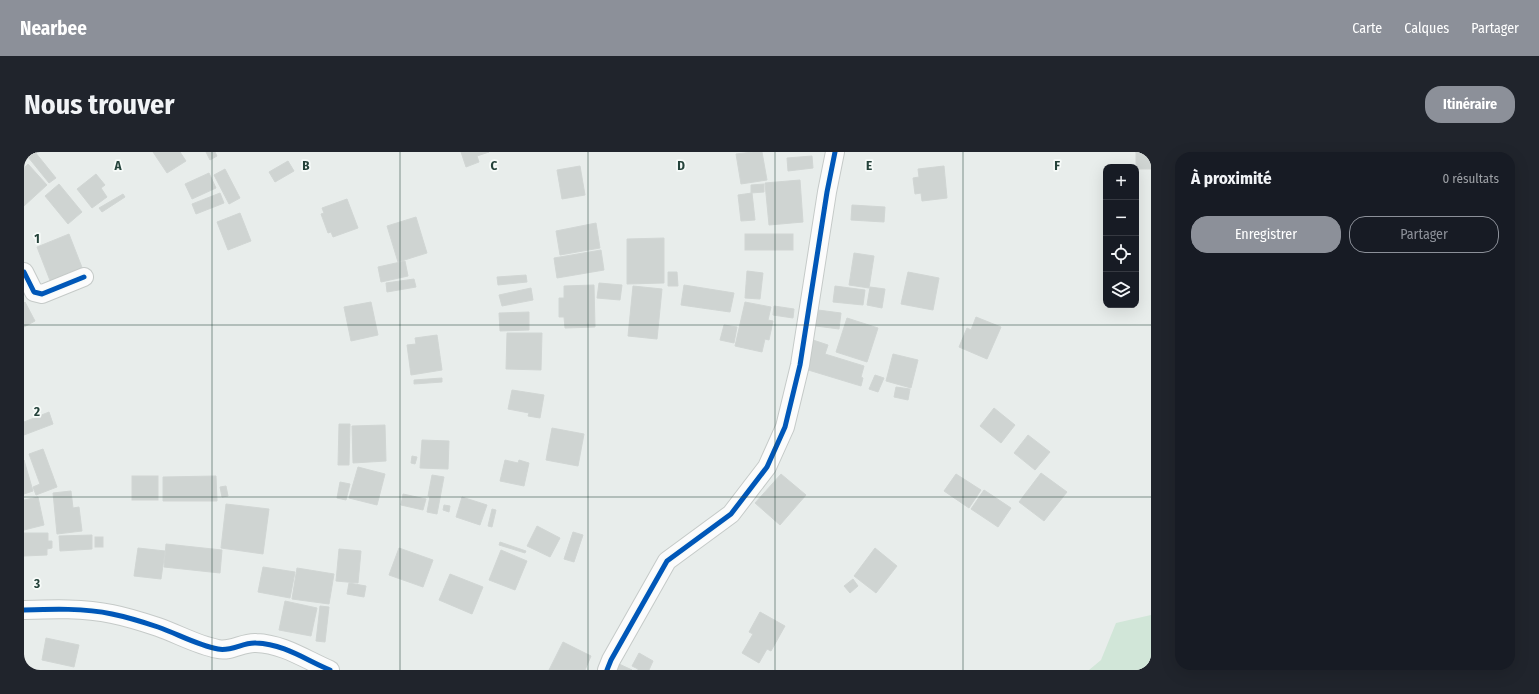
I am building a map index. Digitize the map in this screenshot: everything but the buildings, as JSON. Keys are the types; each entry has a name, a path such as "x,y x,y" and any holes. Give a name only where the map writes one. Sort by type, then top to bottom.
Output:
{"street":[{"path":"607,670 611,660 667,561 731,514 767,467 785,427 800,365 827,192 835,152"},
{"path":"24,272 34,292 42,294 84,277"},
{"path":"24,610 74,610 111,613 159,628 205,646 220,650 255,643 270,645 304,657 323,669"}],"green space":[{"path":"1151,615 1151,670 1089,670 1101,660 1116,623"}],"cycle path":[{"path":"607,670 611,660 667,561 731,514 767,467 785,427 800,365 827,192 835,152"},
{"path":"24,272 34,292 42,294 84,277"},
{"path":"24,610 57,609 112,614 158,627 195,642 223,650 251,643 266,644 285,649 330,670"}]}
